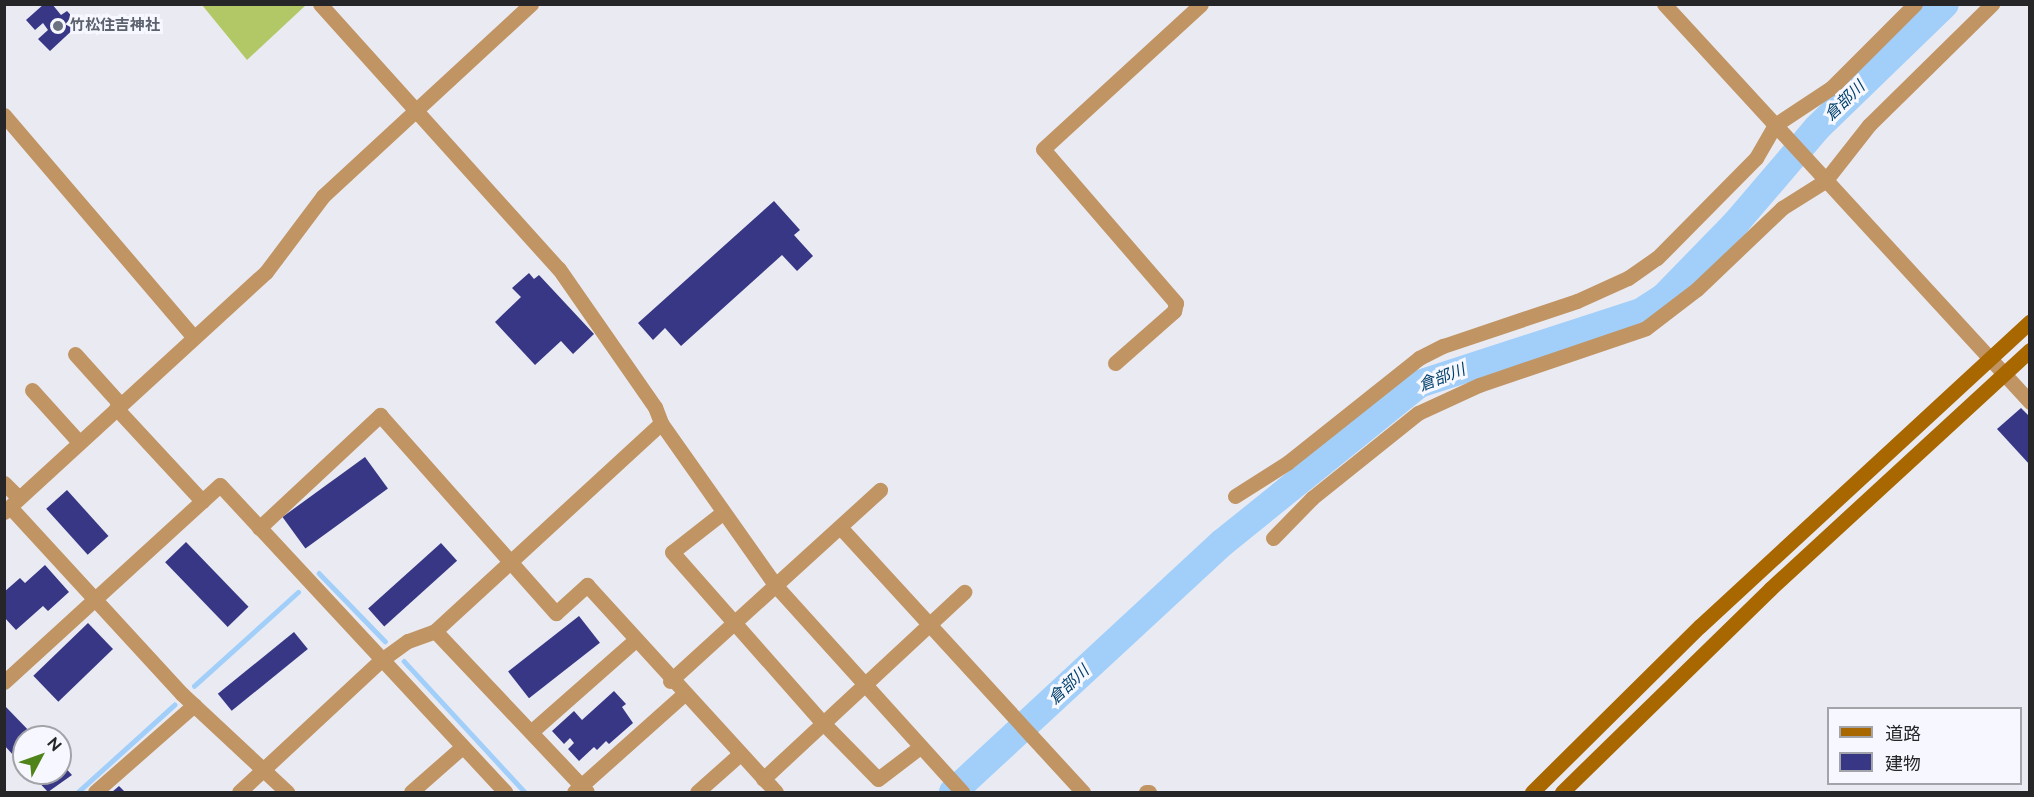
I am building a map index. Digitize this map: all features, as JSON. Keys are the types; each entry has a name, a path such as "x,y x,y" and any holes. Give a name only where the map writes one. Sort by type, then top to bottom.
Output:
{"street":[{"path":"320,4 559,268 655,407 661,423 776,586 956,787"},
{"path":"11,506 266,272 322,196 414,109 531,4"},
{"path":"1115,363 1174,311 1176,303 1043,149 1201,4"},
{"path":"1664,4 2030,402"},
{"path":"1234,496 1287,463 1419,358 1628,278 1657,258 1756,158 1778,127 1831,88 1915,4"},
{"path":"1273,538 1312,498 1418,413 1479,385 1646,328 1697,289 1782,208 1825,181 1869,124 1992,4"},
{"path":"4,115 194,336"},
{"path":"1532,792 1700,626 1988,358 2030,322"},
{"path":"1562,792 1770,589 2002,373 2030,350"},
{"path":"75,354 202,501"},
{"path":"32,390 79,442"},
{"path":"259,528 380,415 556,613 586,585 670,681 776,792"},
{"path":"239,792 380,661 408,641 435,631 661,423"},
{"path":"4,483 11,506 93,599 194,705 287,792"},
{"path":"4,682 220,485 380,661 505,792"},
{"path":"670,681 880,490"},
{"path":"723,513 672,552 822,723 878,779 920,747"},
{"path":"840,527 1083,792"},
{"path":"763,778 964,592"},
{"path":"435,631 532,731 581,790 683,695"},
{"path":"532,731 634,641"},
{"path":"95,792 194,705"},
{"path":"411,792 462,747"},
{"path":"697,792 740,754"}],"green space":[{"path":"202,5 306,5 247,60"}],"building":[{"path":"44,4 52,4 61,15 67,11 79,24 50,51 38,39 48,30 43,23 35,30 26,20"},
{"path":"774,201 800,230 794,235 813,256 797,271 782,255 681,346 665,328 653,340 638,323"},
{"path":"529,273 534,279 539,275 594,334 573,354 561,341 535,365 495,322 521,297 512,288"},
{"path":"2021,408 2030,417 2030,465 1997,429"},
{"path":"365,457 388,489 305,549 282,517"},
{"path":"67,490 108,536 88,555 46,509"},
{"path":"186,542 249,607 228,627 165,562"},
{"path":"441,543 457,561 384,626 368,609"},
{"path":"45,565 69,592 48,611 43,606 16,630 4,617 4,592 20,578 25,583"},
{"path":"579,616 600,643 529,698 508,671"},
{"path":"88,623 113,649 58,702 33,676"},
{"path":"294,632 308,649 232,711 218,694"},
{"path":"614,691 626,704 622,707 633,723 609,744 606,741 597,750 594,747 579,761 568,749 574,743 570,738 564,744 552,731 574,711 582,720"},
{"path":"4,705 23,725 12,725 12,754 4,745"},
{"path":"41,785 58,785 48,792"},
{"path":"119,786 125,792 112,792"}],"waterway":[{"name":"倉部川","path":"953,792 1222,543 1419,384 1641,312 1664,297 1736,223 1817,128 1945,4"},
{"path":"319,573 385,641"},
{"path":"194,686 298,592"},
{"path":"404,661 525,792"},
{"path":"78,792 174,705"}],"place":[{"name":"竹松住吉神社","path":"58,26"}]}
